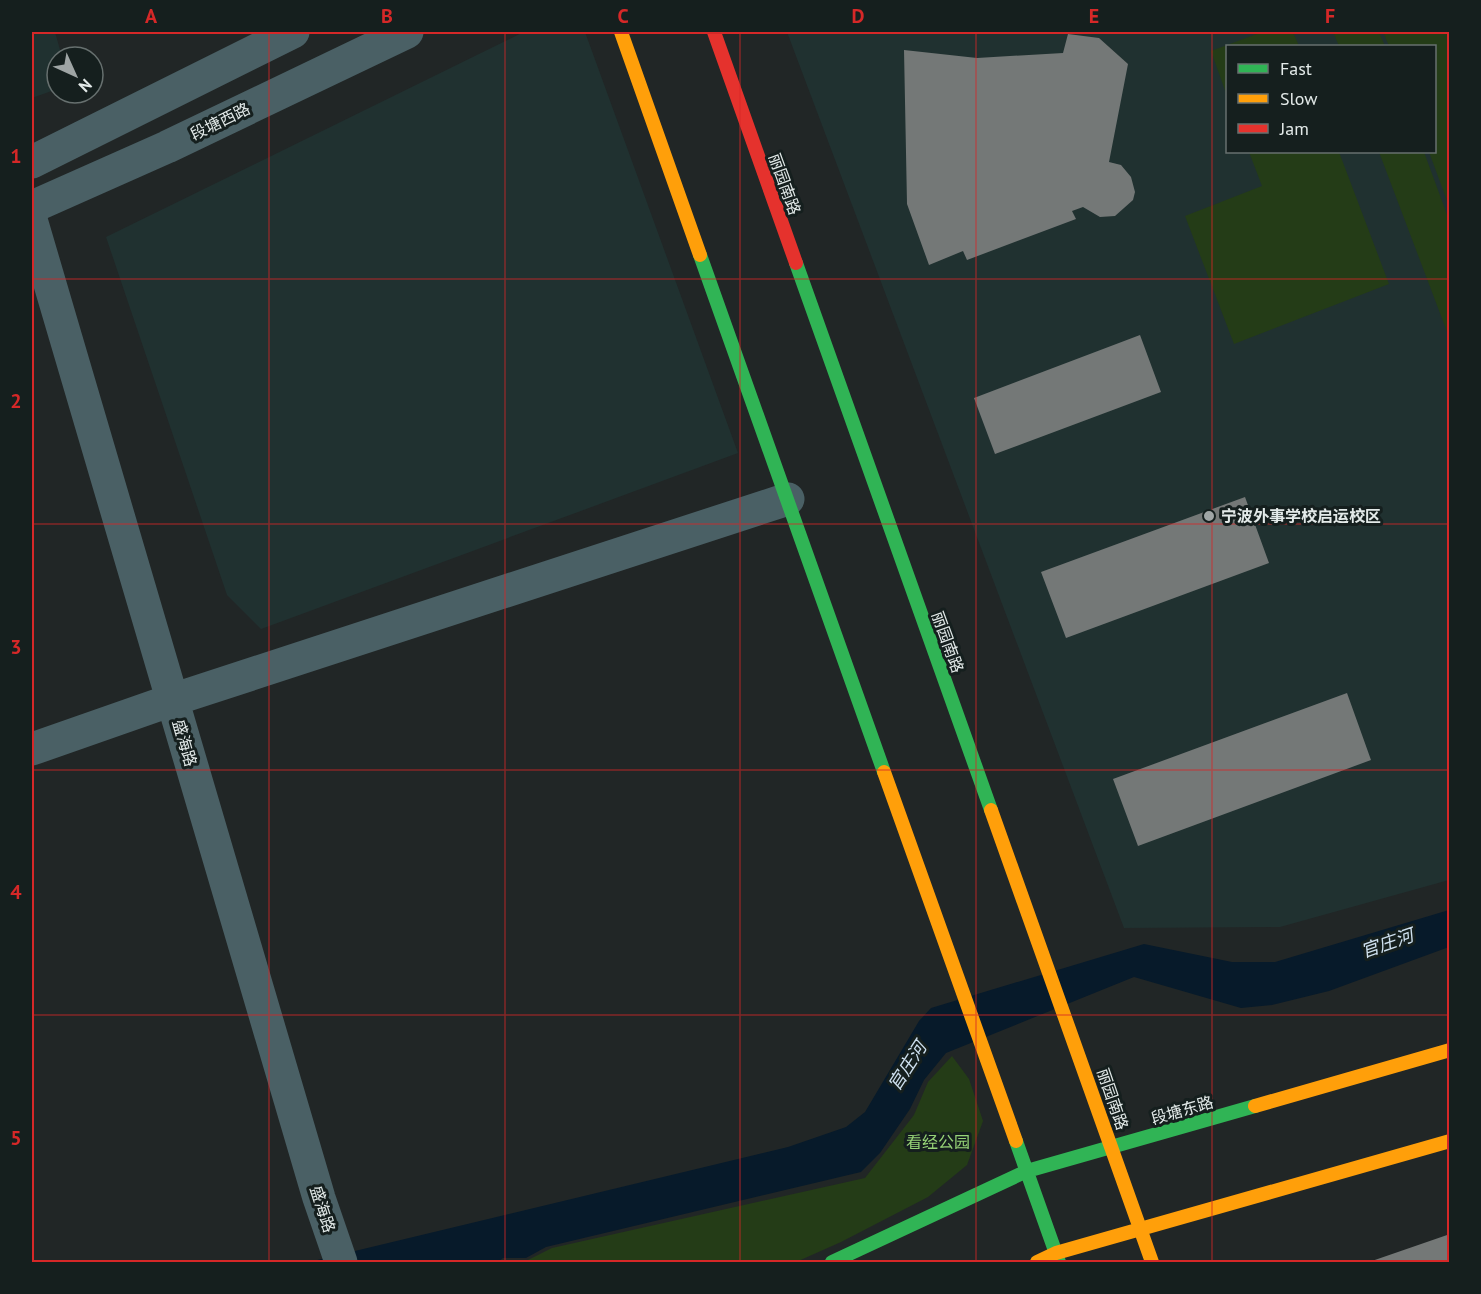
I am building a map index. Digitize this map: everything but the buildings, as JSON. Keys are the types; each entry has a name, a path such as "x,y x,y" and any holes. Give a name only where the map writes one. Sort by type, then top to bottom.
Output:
{"main road":[{"path":"621,32 1058,1258"},
{"name":"丽园南路","path":"714,32 1152,1263"},
{"name":"段塘东路","path":"832,1263 1027,1171 1449,1050"},
{"path":"1035,1263 1058,1258 1141,1229 1449,1141"}],"street":[{"path":"32,162 293,32"},
{"name":"段塘西路","path":"32,207 167,147 407,32"},
{"name":"盛海路","path":"32,223 319,1198 341,1263"},
{"path":"32,749 172,700 788,499"}],"shaded area":[{"path":"32,32 55,32 59,45 45,45 45,93 32,98"},
{"path":"524,32 585,32 738,453 261,629 227,595 106,237"},
{"name":"宁波外事学校启运校区","path":"787,32 1449,32 1449,880 1280,927 1124,928"}],"green space":[{"path":"1262,32 1293,32 1299,45 1227,45"},
{"path":"1333,32 1379,32 1385,45 1339,45"},
{"path":"1383,32 1449,32 1449,206 1429,153 1436,153 1436,45 1389,45"},
{"path":"1226,45 1226,93 1211,51"},
{"path":"1249,153 1339,153 1389,284 1234,344 1185,216 1262,186"},
{"path":"1379,153 1424,153 1449,220 1449,337"},
{"name":"看经公园","path":"952,1056 969,1079 983,1121 967,1165 928,1197 841,1242 796,1262 509,1262 526,1261 552,1248 865,1178 914,1115 928,1082"}],"water":[{"name":"官庄河","path":"1449,910 1449,947 1329,991 1272,1005 1241,1008 1134,977 946,1053 924,1080 910,1109 880,1153 861,1172 546,1247 526,1258 503,1258 498,1262 309,1262 788,1147 846,1127 865,1112 919,1021 931,1008 1144,944 1232,962 1275,962"}],"traffic: fast":[{"path":"700,255 884,772"},
{"path":"796,263 991,810"},
{"path":"832,1262 1027,1171 1255,1106"},
{"path":"1016,1141 1059,1262"}],"traffic: slow":[{"path":"621,32 700,255"},
{"path":"884,772 1016,1141"},
{"path":"991,810 1152,1262"},
{"path":"1255,1106 1450,1050"},
{"path":"1037,1262 1056,1253 1450,1141"}],"traffic: jam":[{"path":"714,32 796,263"}],"place":[{"name":"宁波外事学校启运校区","path":"1209,516"}]}
